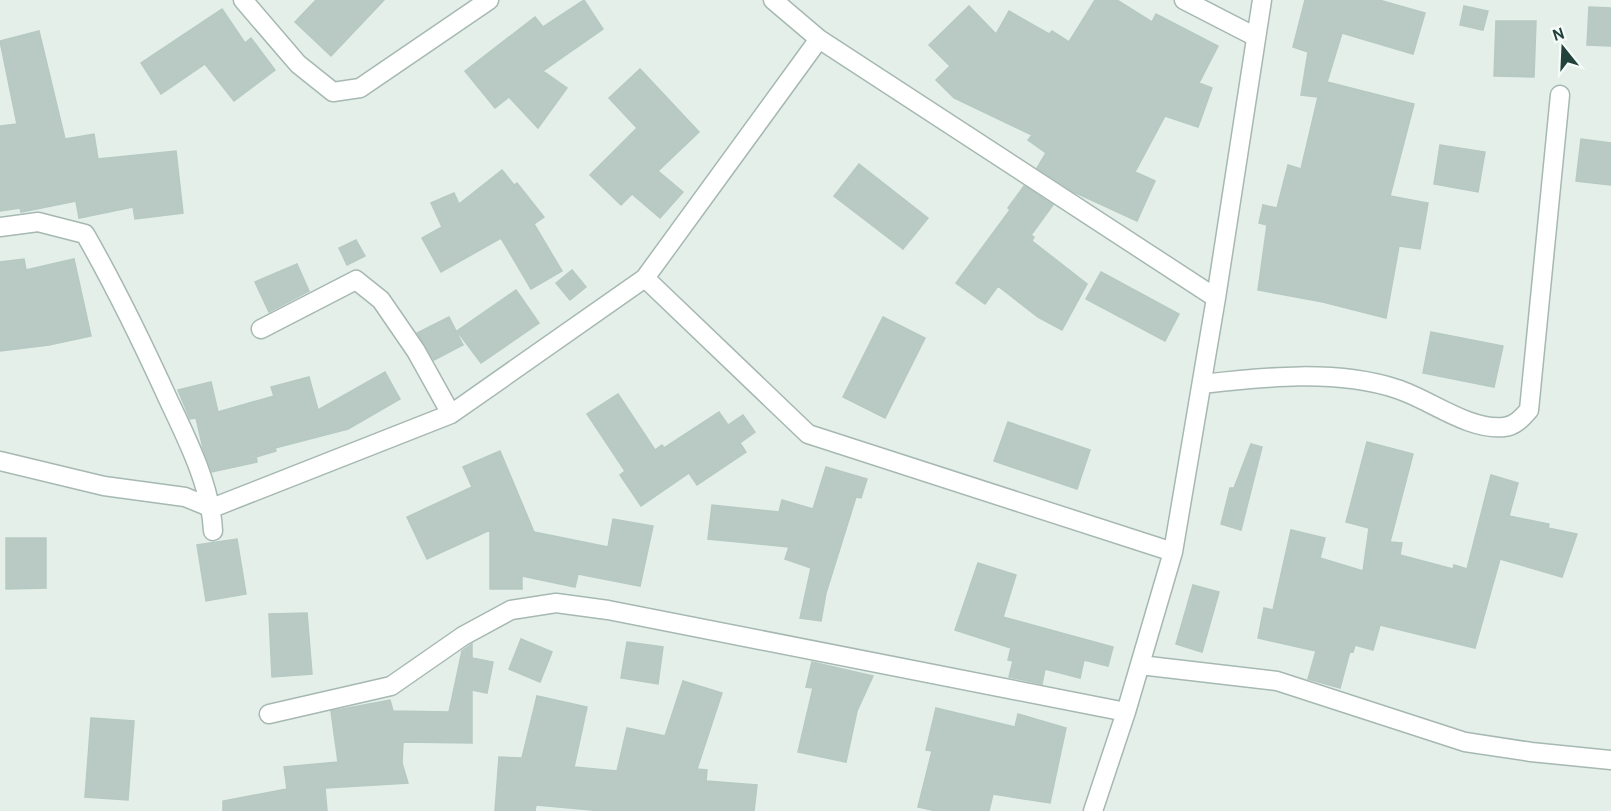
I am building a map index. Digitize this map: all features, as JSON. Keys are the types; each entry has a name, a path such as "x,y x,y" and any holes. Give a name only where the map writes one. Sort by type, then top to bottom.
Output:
{"street":[{"path":"243,0 298,64 333,92 360,88 489,0"},
{"path":"772,0 819,39 1216,298"},
{"path":"1184,0 1256,37"},
{"path":"1093,811 1126,712 1173,552 1216,298 1262,0"},
{"path":"0,462 104,486 185,497 212,508 451,414 645,278 819,39"},
{"path":"1202,384 1273,376 1337,378 1397,389 1484,425 1504,427 1519,422 1529,410 1560,95"},
{"path":"0,227 38,222 85,234 123,300 182,430 212,508 213,531"},
{"path":"645,278 808,434 1173,552"},
{"path":"261,329 356,280 381,300 416,351 451,414"},
{"path":"269,714 391,687 463,636 511,610 556,603 608,610 1126,712"},
{"path":"1140,665 1277,681 1464,742 1611,760"}],"building":[{"path":"316,0 384,0 331,56 295,22"},
{"path":"584,0 603,29 543,71 567,88 538,128 509,97 495,108 465,71 535,17 543,27"},
{"path":"1095,0 1117,0 1152,22 1156,14 1218,46 1199,83 1212,88 1198,127 1165,116 1135,172 1155,181 1137,221 1074,192 1037,168 1046,153 1028,140 1032,135 954,98 936,80 950,66 929,45 969,6 996,34 1009,11 1049,34 1052,31 1069,42"},
{"path":"1305,0 1379,0 1425,13 1413,54 1342,33 1327,82 1414,104 1390,196 1428,203 1420,249 1399,246 1386,318 1323,302 1258,290 1267,225 1259,223 1263,205 1277,208 1288,165 1301,169 1318,97 1301,95 1308,52 1293,47"},
{"path":"1464,6 1488,11 1483,30 1460,25"},
{"path":"1589,7 1611,8 1611,46 1587,45"},
{"path":"222,9 245,43 251,38 275,70 234,101 205,64 161,94 141,63"},
{"path":"1496,21 1536,21 1534,77 1494,76"},
{"path":"39,31 65,139 94,134 98,159 176,151 183,213 135,219 133,207 79,218 76,201 21,212 20,208 0,211 0,126 17,124 0,41"},
{"path":"640,69 699,132 658,171 683,192 660,218 632,194 621,205 590,175 637,128 609,98"},
{"path":"1581,139 1611,143 1611,185 1576,181"},
{"path":"1440,145 1485,152 1478,192 1434,184"},
{"path":"859,164 928,218 903,249 834,196"},
{"path":"502,170 514,185 517,183 544,217 534,224 562,271 531,289 501,238 441,272 422,238 442,227 431,203 454,193 459,204"},
{"path":"1024,186 1053,205 1031,235 1034,237 1032,241 1087,284 1062,330 1038,317 998,286 985,304 956,283 1010,210 1008,208"},
{"path":"356,240 365,256 347,265 339,248"},
{"path":"24,259 26,270 74,259 91,336 49,345 0,351 0,262"},
{"path":"297,264 309,291 269,312 255,282"},
{"path":"572,270 586,287 570,300 556,283"},
{"path":"1101,272 1179,314 1165,341 1086,299"},
{"path":"516,290 539,323 481,363 457,331"},
{"path":"449,317 463,345 434,360 417,333"},
{"path":"883,317 925,338 885,418 843,397"},
{"path":"1431,332 1503,346 1494,387 1423,373"},
{"path":"385,372 400,399 348,429 275,448 276,451 256,457 257,462 212,472 203,448 196,418 190,419 178,390 211,382 218,412 274,396 271,387 309,377 318,410"},
{"path":"618,394 655,450 662,445 664,448 719,412 728,425 743,415 755,432 740,443 746,452 697,485 689,473 641,506 620,475 625,471 587,414"},
{"path":"1008,422 1090,450 1077,489 994,461"},
{"path":"1367,442 1413,454 1390,542 1402,543 1400,555 1453,569 1454,565 1467,569 1491,475 1518,483 1509,516 1549,524 1548,528 1577,534 1562,577 1500,559 1475,648 1380,625 1373,650 1355,645 1353,652 1350,651 1340,688 1308,679 1316,651 1258,638 1264,608 1273,610 1291,530 1325,538 1320,558 1363,571 1369,528 1346,522"},
{"path":"1251,444 1262,447 1241,530 1221,524 1230,488 1234,488"},
{"path":"500,451 534,532 608,547 613,519 653,526 640,586 578,574 575,587 522,576 522,589 490,589 490,530 427,559 407,517 472,487 463,467"},
{"path":"826,467 867,479 861,498 856,497 826,593 821,621 800,618 811,568 785,559 789,547 708,539 712,505 779,512 782,500 813,509"},
{"path":"6,538 46,538 46,588 6,589"},
{"path":"237,539 246,594 206,601 197,545"},
{"path":"978,563 1016,575 1003,617 1113,647 1108,666 1084,660 1080,678 1045,669 1042,684 1009,677 1013,661 1008,660 1011,648 955,630"},
{"path":"1193,585 1219,592 1202,652 1176,644"},
{"path":"307,613 312,674 272,677 269,614"},
{"path":"521,639 552,652 540,682 509,669"},
{"path":"627,642 663,647 658,684 621,678"},
{"path":"472,644 472,658 493,662 487,693 472,690 472,743 403,742 402,763 408,783 325,788 327,811 223,811 223,801 287,789 284,767 338,762 331,711 390,700 393,711 449,712 462,651"},
{"path":"812,662 873,676 857,711 846,762 798,752 813,688 806,687"},
{"path":"683,681 722,693 697,769 707,770 706,781 757,785 754,811 603,811 536,805 535,811 495,811 499,757 522,758 537,696 587,707 574,767 617,771 627,728 665,736"},
{"path":"936,708 1015,727 1018,714 1066,728 1050,803 993,794 989,811 936,811 918,807 932,751 926,750"},
{"path":"91,718 134,721 128,800 85,797"}]}
